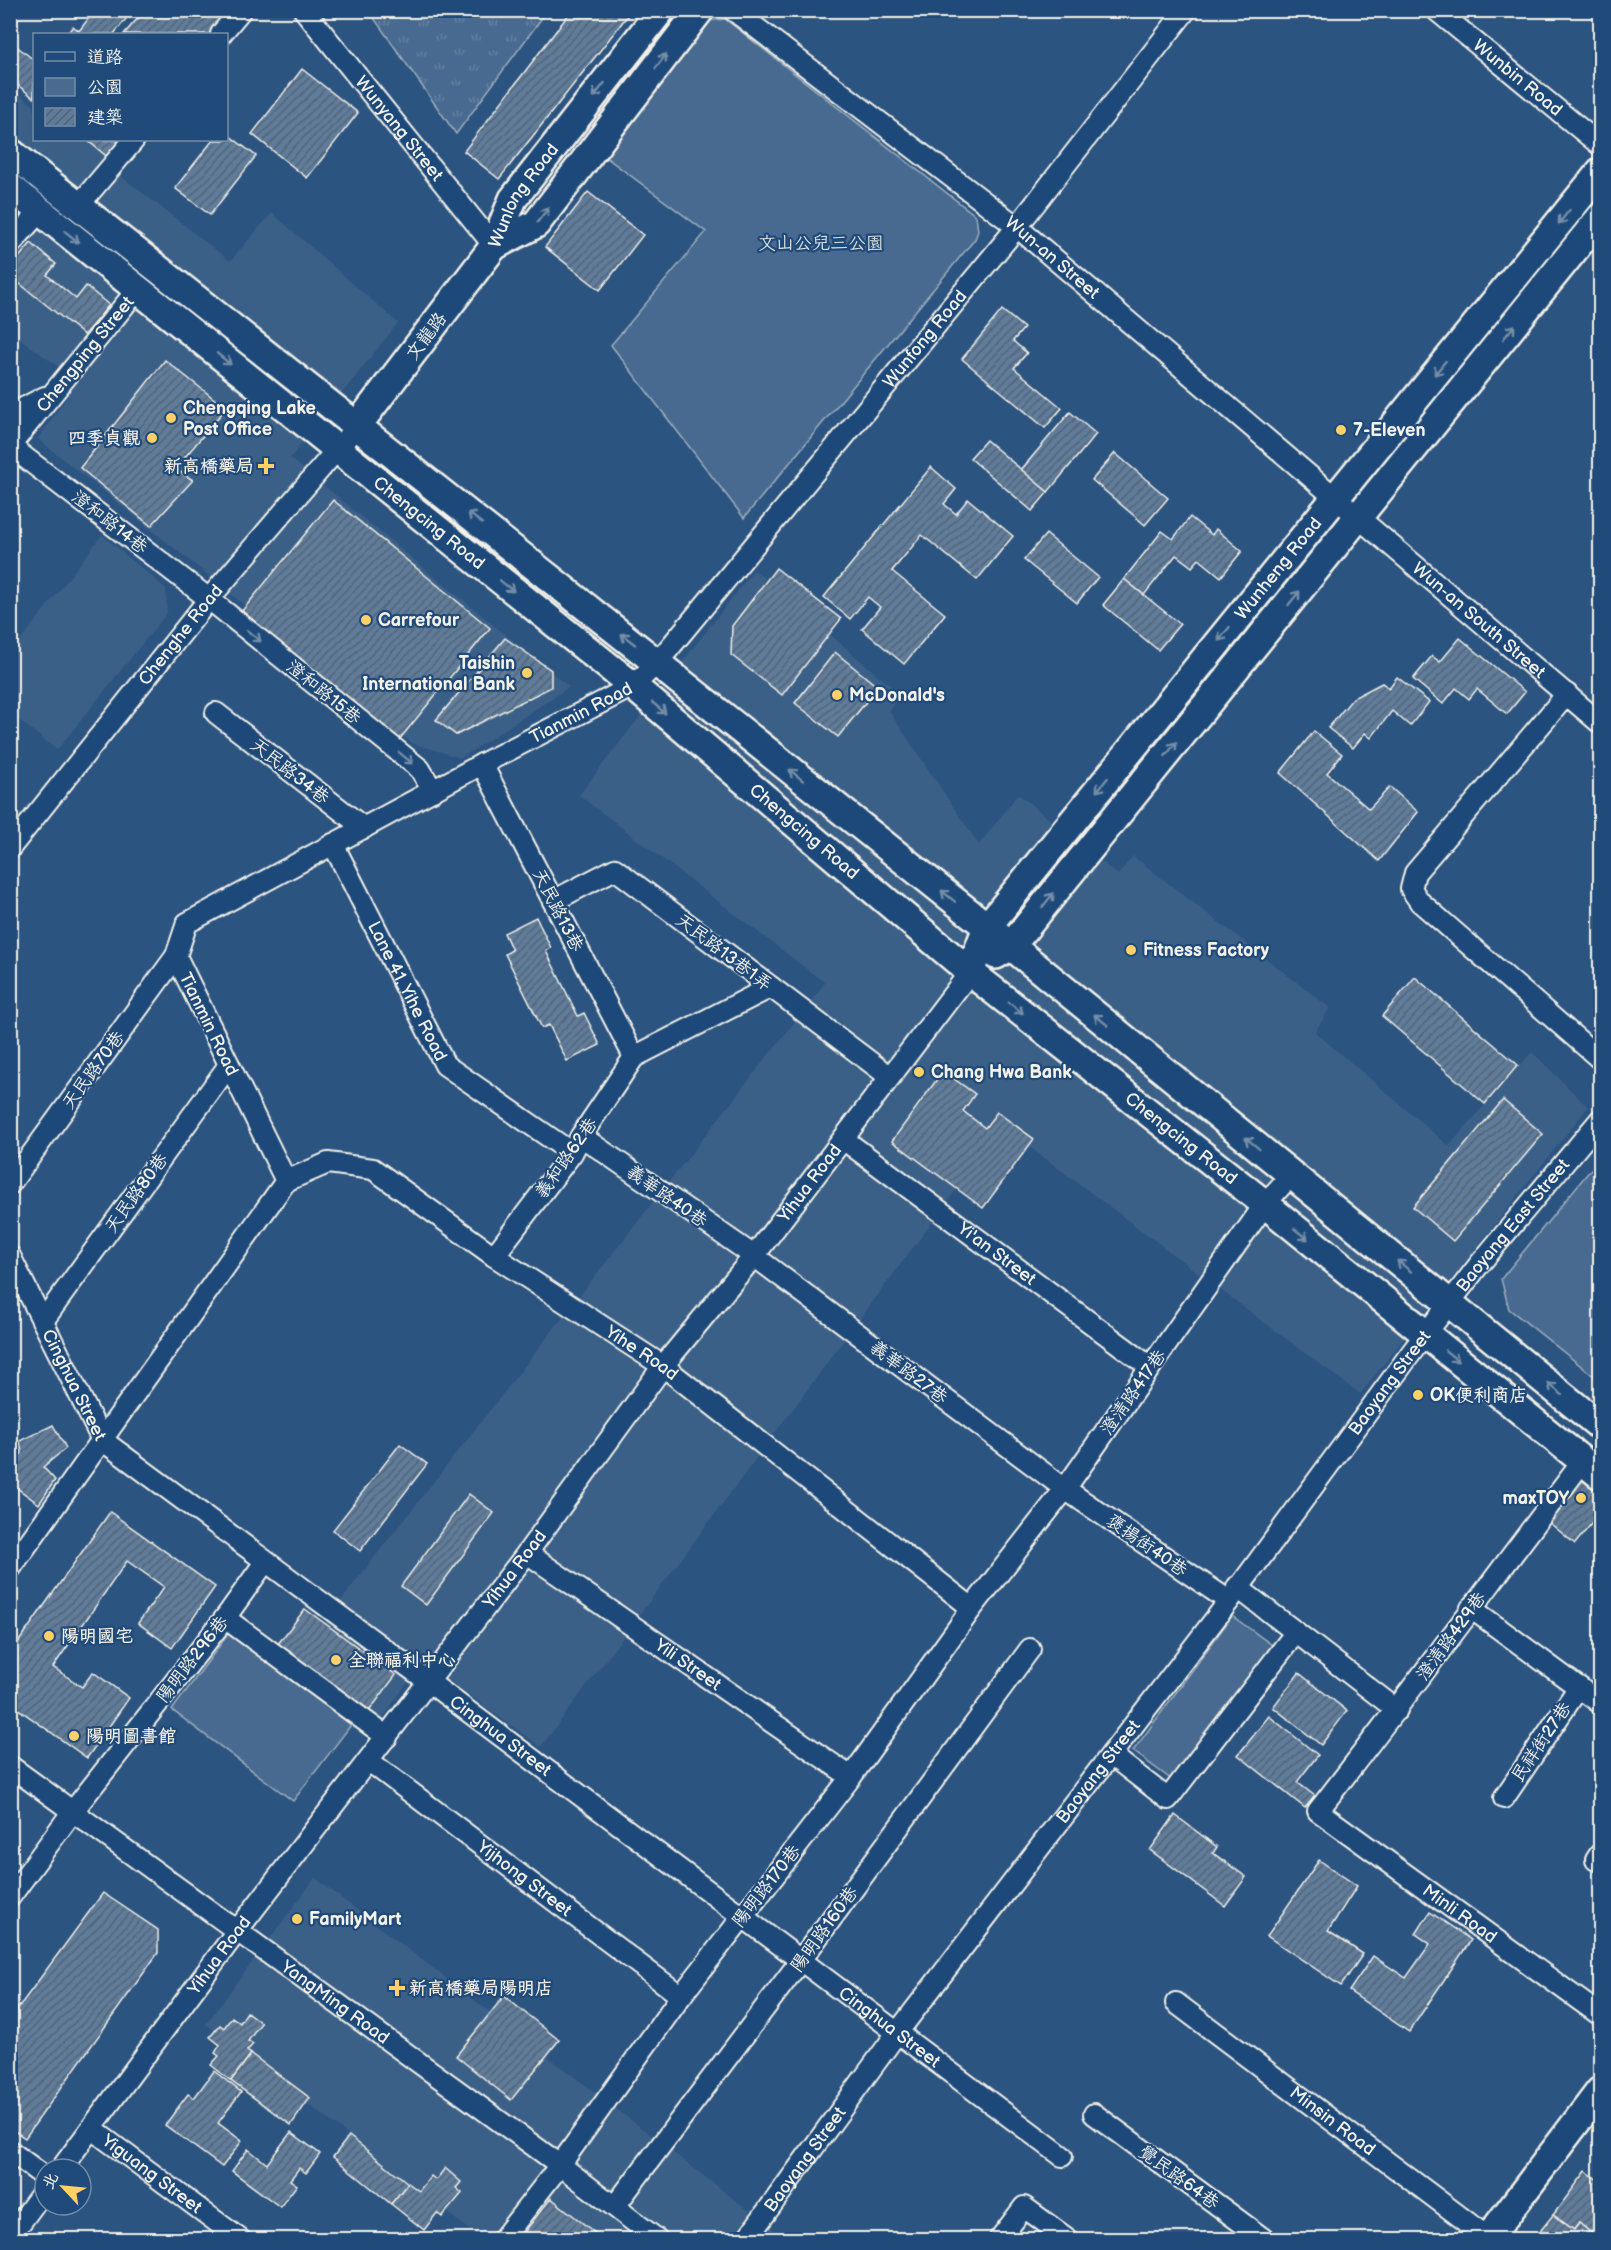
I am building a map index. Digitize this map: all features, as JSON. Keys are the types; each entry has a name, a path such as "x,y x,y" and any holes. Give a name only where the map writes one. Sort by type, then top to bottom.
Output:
{"main road":[{"name":"Wunlong Road","path":"494,246 513,199 661,10"},
{"name":"Wunlong Road","path":"494,246 536,224 700,10"},
{"name":"Chengcing Road","path":"10,152 1011,945 1600,1426"},
{"name":"Wunheng Road","path":"970,972 987,927 1600,172"},
{"name":"Chengcing Road","path":"10,187 633,686 970,972 1265,1204 1592,1468"},
{"name":"Wunheng Road","path":"970,972 1011,945 1600,218"},
{"name":"文龍路","path":"357,426 494,246"},
{"path":"1489,2239 1600,2091"}],"street":[{"path":"222,33 241,10"},
{"name":"Wunyang Street","path":"304,10 494,246"},
{"name":"Wun-an Street","path":"733,10 1017,227 1360,517"},
{"name":"Wunfong Road","path":"657,663 1017,227 1186,10"},
{"name":"Wunbin Road","path":"1436,10 1600,145"},
{"path":"79,205 133,141"},
{"path":"10,244 40,211"},
{"name":"Chengping Street","path":"10,446 137,290"},
{"path":"10,415 52,393"},
{"name":"Chenghe Road","path":"10,848 209,599 357,426"},
{"name":"澄和路14巷","path":"10,446 209,599"},
{"name":"Wun-an South Street","path":"1360,517 1600,723"},
{"name":"澄和路15巷","path":"209,599 420,769 433,791"},
{"name":"Tianmin Road","path":"286,1181 176,956 187,923 482,764 633,686 657,663"},
{"path":"1567,694 1415,873 1411,889 1420,902 1600,1059"},
{"name":"天民路34巷","path":"216,713 364,828"},
{"name":"天民路13巷","path":"482,764 634,1057"},
{"name":"Lane 41, Yihe Road","path":"333,844 445,1065 577,1145"},
{"name":"天民路13巷1弄","path":"553,901 615,869 890,1077"},
{"name":"天民路70巷","path":"10,1184 176,956"},
{"name":"Yihua Road","path":"70,2157 237,1931 527,1553 663,1366 754,1256 970,972"},
{"path":"634,1057 771,987"},
{"name":"義和路62巷","path":"494,1256 577,1145 634,1057"},
{"name":"天民路80巷","path":"43,1321 229,1065"},
{"name":"Baoyang East Street","path":"1450,1303 1478,1266 1600,1120"},
{"name":"Yi'an Street","path":"843,1139 1150,1367"},
{"name":"義華路40巷","path":"577,1145 754,1256"},
{"name":"Yihe Road","path":"286,1181 328,1163 373,1169 494,1256 663,1366 972,1608"},
{"name":"澄清路417巷","path":"972,1608 1065,1489 1265,1204 1291,1175"},
{"path":"10,1569 286,1181"},
{"name":"Cinghua Street","path":"10,1256 102,1440 1062,2156"},
{"name":"義華路27巷","path":"754,1256 1065,1489"},
{"name":"Baoyang Street","path":"746,2240 897,2033 1233,1594 1450,1303"},
{"name":"澄清路429巷","path":"1318,1810 1397,1710 1471,1608 1592,1468"},
{"name":"褒揚街40巷","path":"1065,1489 1296,1632 1397,1710"},
{"name":"Yili Street","path":"527,1553 850,1777"},
{"name":"陽明路296巷","path":"10,1897 73,1811 225,1618 265,1562"},
{"name":"陽明路170巷","path":"502,2240 560,2165 681,1996 850,1777 972,1608"},
{"path":"1471,1608 1600,1703"},
{"path":"225,1618 387,1737"},
{"path":"1111,1755 1168,1799 1296,1632"},
{"name":"陽明路160巷","path":"615,2206 801,1960 1030,1649"},
{"name":"民祥街27巷","path":"1504,1798 1579,1687"},
{"name":"Yijhong Street","path":"369,1761 681,1996"},
{"name":"YangMing Road","path":"10,1766 560,2165 658,2240"},
{"name":"Minli Road","path":"1318,1810 1600,2014"},
{"name":"Minsin Road","path":"1176,2003 1489,2239"},
{"name":"覺民路64巷","path":"1094,2114 1265,2240"},
{"name":"Yiguang Street","path":"92,2129 241,2240"},
{"path":"10,2151 33,2168"},
{"path":"10,2237 33,2205"},
{"path":"999,2240 1024,2206 1069,2240"}],"shaded area":[{"path":"10,87 33,105 33,141 143,141 117,173 230,261 272,213 398,323 290,458 569,687 461,758 412,743 38,439 78,381 11,332"},
{"path":"102,535 166,589 167,613 57,750 11,714 11,653"},
{"path":"754,570 900,694 889,711 979,845 1018,794 1118,875 1133,856 1330,1008 1315,1032 1449,1146 1532,1052 1588,1107 1360,1394 1003,1127 541,1747 422,1661 382,1719 300,1656 356,1581 825,983 579,795"},
{"path":"315,1878 786,2239 481,2239 206,2024"}],"green space":[{"path":"369,11 547,11 456,134"},
{"name":"文山公兒三公園","path":"725,19 976,216 978,231 975,239 744,518 611,345 706,232 599,152 698,22"},
{"path":"1600,1158 1600,1381 1509,1309 1501,1279"},
{"path":"1232,1616 1272,1645 1172,1780 1133,1751"},
{"path":"229,1633 351,1725 293,1801 172,1710"}],"building":[{"path":"95,10 133,10 115,33 68,33 73,26 79,31"},
{"path":"145,10 245,10 226,33 125,33"},
{"path":"572,10 632,10 499,179 464,151"},
{"path":"10,41 33,59 33,97 10,79"},
{"path":"302,69 358,113 307,178 252,134"},
{"path":"228,135 256,156 210,215 175,188 212,141 228,141"},
{"path":"88,141 136,141 116,164"},
{"path":"588,192 643,235 600,290 545,247"},
{"path":"31,243 56,264 47,275 76,299 86,286 109,305 84,335 10,276 10,268"},
{"path":"1002,310 1024,328 1013,341 1027,353 1014,368 1062,408 1045,428 962,359"},
{"name":"四季貞觀","path":"165,360 226,408 175,469 193,480 151,526 80,468"},
{"path":"1070,412 1096,434 1048,492 1021,470"},
{"path":"986,440 1048,492 1032,511 970,458"},
{"path":"1115,453 1168,498 1145,525 1092,480"},
{"path":"931,467 956,489 944,504 956,514 968,499 1013,536 977,580 922,535 892,571 945,614 904,664 862,629 880,607 868,597 850,619 824,597"},
{"name":"Carrefour","path":"333,500 490,628 399,740 242,611"},
{"path":"1190,517 1212,535 1216,529 1242,551 1221,577 1199,559 1192,567 1176,555 1144,595 1124,579 1162,531 1173,539"},
{"path":"1046,534 1098,577 1077,603 1024,560"},
{"path":"776,568 841,619 782,695 731,655 732,626"},
{"path":"1124,579 1180,624 1158,650 1103,605"},
{"path":"505,638 551,670 551,687 456,735 436,720"},
{"path":"1460,638 1525,692 1507,714 1477,689 1469,699 1456,688 1443,704 1413,679 1432,656 1440,662"},
{"name":"McDonald's","path":"835,652 878,687 838,737 795,703"},
{"path":"1397,677 1429,702 1410,726 1392,711 1371,738 1365,733 1353,748 1328,728 1353,698 1382,683 1389,688"},
{"path":"1314,731 1342,754 1327,773 1369,809 1390,787 1418,812 1379,861 1280,773"},
{"path":"536,917 551,948 546,951 578,1016 584,1013 600,1045 567,1061 549,1025 542,1028 505,954 512,950 504,933"},
{"path":"1415,977 1518,1065 1485,1104 1382,1016"},
{"path":"943,1071 975,1094 963,1111 985,1128 997,1112 1034,1139 983,1208 892,1141"},
{"path":"1503,1100 1543,1134 1453,1241 1413,1207"},
{"path":"53,1425 66,1448 43,1467 55,1480 39,1504 10,1483 10,1468 22,1453 20,1441"},
{"path":"400,1444 427,1464 360,1551 333,1530"},
{"name":"maxTOY","path":"1583,1471 1600,1484 1600,1513 1575,1544 1545,1519"},
{"path":"469,1494 494,1513 426,1605 401,1586"},
{"name":"陽明國宅","path":"110,1512 215,1587 172,1648 138,1623 164,1587 127,1561 53,1667 82,1687 93,1672 129,1698 87,1758 10,1703 10,1654"},
{"name":"全聯福利中心","path":"305,1609 396,1675 367,1714 277,1645"},
{"path":"1299,1673 1347,1711 1321,1745 1273,1707"},
{"path":"1269,1716 1318,1755 1297,1782 1315,1796 1305,1808 1238,1755"},
{"path":"1175,1815 1217,1847 1213,1853 1246,1877 1225,1906 1150,1850"},
{"path":"1319,1860 1357,1886 1328,1931 1363,1954 1341,1986 1267,1936"},
{"path":"103,1893 158,1930 158,1953 25,2138 10,2128 10,2019"},
{"path":"1430,1912 1471,1940 1409,2032 1349,1991 1373,1956 1406,1978 1430,1944 1416,1934"},
{"path":"504,1996 559,2040 511,2100 456,2056"},
{"path":"247,2012 261,2023 248,2041 253,2044 247,2051 251,2054 231,2081 211,2065 219,2056 215,2053 220,2045 210,2037 220,2025 224,2028 232,2017 240,2023"},
{"path":"251,2054 310,2098 291,2125 231,2081"},
{"path":"214,2071 241,2092 218,2123 242,2141 222,2167 165,2125 188,2094 194,2098"},
{"path":"291,2132 320,2154 306,2173 299,2168 290,2180 297,2185 280,2207 232,2171 248,2149 267,2164"},
{"path":"349,2136 408,2183 391,2204 333,2157"},
{"path":"445,2168 461,2182 456,2188 462,2193 442,2217 437,2213 424,2230 391,2204 408,2183 419,2191 431,2176 436,2180"},
{"path":"1586,2171 1598,2180 1600,2176 1600,2221 1591,2233 1579,2223 1574,2230 1553,2215"},
{"path":"551,2198 604,2240 518,2240"},
{"path":"1553,2215 1574,2230 1579,2223 1600,2240 1542,2240 1541,2230"}],"place":[{"name":"Chengqing Lake Post Office","path":"171,418"},
{"name":"7-Eleven","path":"1341,430"},
{"name":"四季貞觀","path":"152,438"},
{"name":"新高橋藥局","path":"266,466"},
{"name":"Carrefour","path":"366,620"},
{"name":"Taishin International Bank","path":"527,673"},
{"name":"McDonald's","path":"837,695"},
{"name":"Fitness Factory","path":"1131,950"},
{"name":"Chang Hwa Bank","path":"919,1072"},
{"name":"OK便利商店","path":"1418,1395"},
{"name":"maxTOY","path":"1581,1498"},
{"name":"陽明國宅","path":"49,1636"},
{"name":"全聯福利中心","path":"336,1660"},
{"name":"陽明圖書館","path":"74,1736"},
{"name":"FamilyMart","path":"297,1919"},
{"name":"新高橋藥局陽明店","path":"397,1988"}]}
